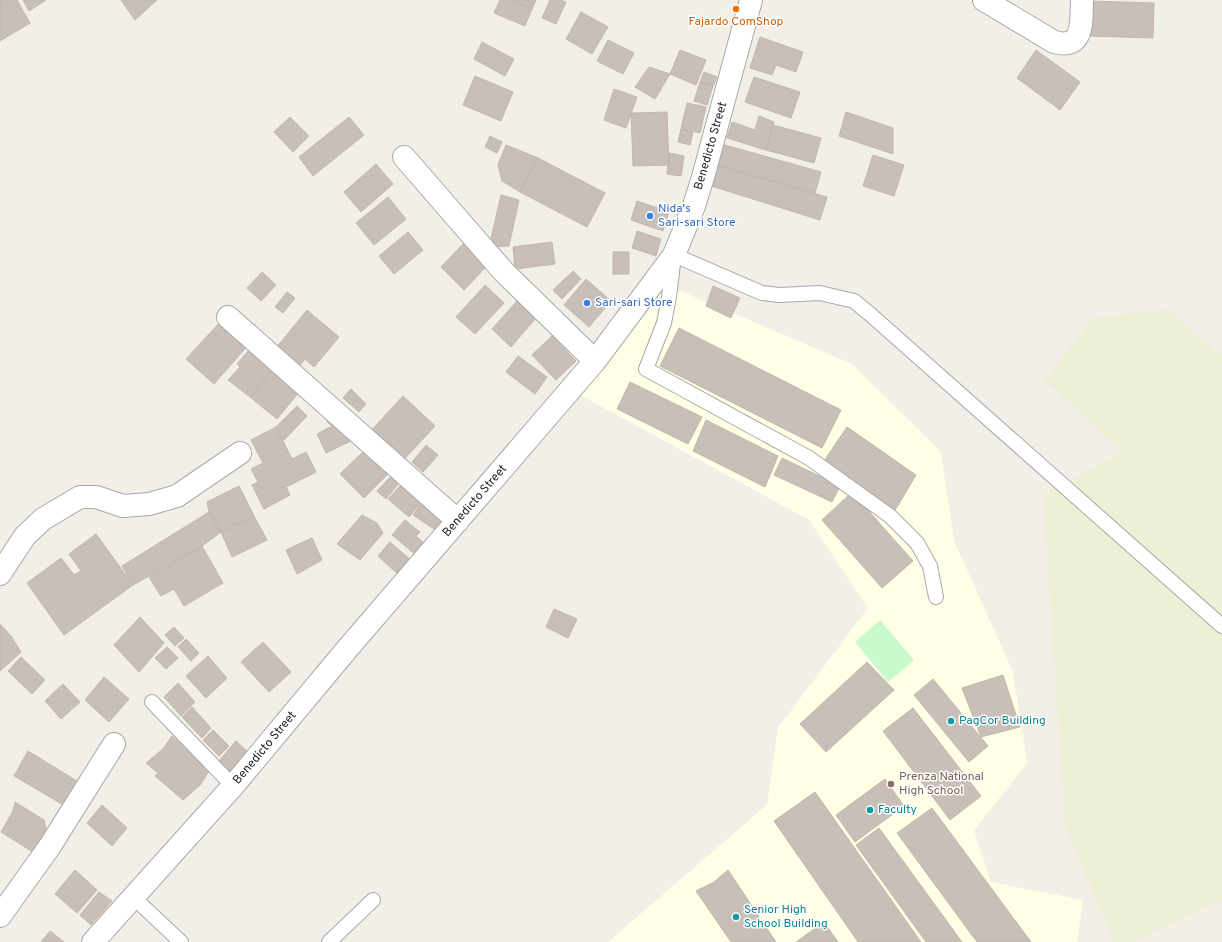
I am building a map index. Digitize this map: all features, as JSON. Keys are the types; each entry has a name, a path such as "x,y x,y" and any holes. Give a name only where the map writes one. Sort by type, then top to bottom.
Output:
{"street":[{"name":"Benedicto Street","path":"93,942 233,786 348,648 595,362 674,255 694,206 751,0"},
{"path":"984,0 1054,42 1063,44 1072,42 1078,36 1081,27 1082,0"},
{"path":"404,157 502,271 595,362"},
{"path":"228,317 458,521"},
{"path":"0,574 25,536 43,519 80,497 96,497 123,506 149,504 177,496 240,453"},
{"path":"0,916 50,846 114,744"}],"lane":[{"path":"936,596 930,566 917,543 890,516 809,458 646,370 664,323 674,255 762,293 779,295 820,293 854,301 1222,626"},
{"path":"152,702 233,786"},
{"path":"134,897 181,942"},
{"path":"329,942 373,900"}],"shaded area":[{"path":"659,282 852,364 941,452 954,541 1013,672 1027,763 974,830 991,882 1083,900 1077,942 608,942 767,805 778,728 868,608 809,520 577,393"},
{"path":"1168,309 1216,353 1222,353 1222,901 1134,942 1114,942 1065,825 1043,494 1123,452 1044,380 1095,317"}],"green space":[{"path":"880,620 914,660 888,682 855,642"}],"building":[{"path":"0,0 17,0 30,23 0,41"},
{"path":"23,0 46,0 29,11"},
{"path":"121,0 157,0 135,20"},
{"path":"500,0 513,0 532,9 525,26 494,13"},
{"path":"513,0 536,0 532,9"},
{"path":"550,0 560,0 566,2 556,24 542,18"},
{"path":"1091,1 1154,3 1153,38 1089,36"},
{"path":"581,12 608,27 592,54 566,39"},
{"path":"760,37 803,52 796,72 776,65 772,75 750,68"},
{"path":"608,40 634,53 623,74 597,61"},
{"path":"482,42 514,59 505,76 474,59"},
{"path":"680,50 706,60 696,85 670,74"},
{"path":"1036,50 1080,82 1060,110 1017,78"},
{"path":"649,67 670,74 655,99 635,87"},
{"path":"704,72 717,77 713,86 700,82"},
{"path":"475,76 513,92 501,121 463,105"},
{"path":"754,77 800,92 791,118 745,102"},
{"path":"700,82 713,86 707,105 694,101"},
{"path":"614,89 637,97 626,128 604,120"},
{"path":"687,103 706,107 700,133 681,129"},
{"path":"667,112 669,165 633,166 631,113"},
{"path":"846,112 893,128 893,154 839,136"},
{"path":"759,116 774,122 766,150 727,138 732,122 755,130"},
{"path":"290,117 309,136 293,152 274,132"},
{"path":"349,117 364,135 313,176 299,157"},
{"path":"773,125 821,138 814,163 766,150"},
{"path":"681,129 693,132 690,145 678,142"},
{"path":"490,136 502,142 497,153 485,147"},
{"path":"718,143 821,172 815,193 712,164"},
{"path":"506,145 538,158 520,192 502,181 498,165"},
{"path":"669,153 684,156 681,176 667,174"},
{"path":"873,155 904,165 894,196 863,186"},
{"path":"538,158 605,193 587,227 520,192"},
{"path":"376,164 393,184 361,212 344,192"},
{"path":"712,164 827,197 820,220 708,185"},
{"path":"501,195 519,200 509,246 489,247"},
{"path":"388,197 406,219 374,245 356,223"},
{"name":"Nida's Sari-sari Store","path":"637,201 669,212 663,231 631,220"},
{"path":"637,231 661,239 656,256 632,248"},
{"path":"408,232 423,250 394,274 379,256"},
{"path":"552,242 555,264 515,269 513,247"},
{"path":"463,244 486,267 464,290 441,267"},
{"path":"613,252 629,252 629,274 613,274"},
{"path":"573,271 581,279 562,299 553,290"},
{"path":"262,272 276,285 261,301 247,288"},
{"name":"Sari-sari Store","path":"586,279 611,301 589,327 564,305"},
{"path":"485,285 504,303 475,334 456,317"},
{"path":"713,286 740,298 731,318 706,306"},
{"path":"287,292 295,298 283,313 275,307"},
{"path":"517,301 536,318 511,347 492,329"},
{"path":"307,310 339,337 314,367 305,359 299,367 276,348"},
{"path":"223,319 250,343 214,384 186,359"},
{"path":"679,328 841,410 822,448 660,366"},
{"path":"552,336 576,361 556,380 532,355"},
{"path":"250,349 273,369 250,397 228,380 240,367 237,364"},
{"path":"518,356 547,377 535,394 506,372"},
{"path":"273,369 300,391 277,419 250,397"},
{"path":"630,382 702,417 688,444 617,409"},
{"path":"351,389 366,404 359,412 343,398"},
{"path":"403,396 435,426 399,465 367,435"},
{"path":"297,406 307,416 283,441 276,427"},
{"path":"331,415 343,424 351,441 326,453 317,434 332,426 327,422"},
{"path":"706,420 778,456 765,487 693,451"},
{"path":"276,427 292,459 306,452 316,472 286,487 290,495 264,509 252,485 258,482 251,469 263,463 251,440"},
{"path":"847,427 916,475 894,512 822,464"},
{"path":"426,445 438,455 423,472 412,462"},
{"path":"365,450 388,474 364,498 340,474"},
{"path":"782,458 840,486 832,502 774,475"},
{"path":"391,476 399,483 386,499 377,491"},
{"path":"401,485 421,502 409,517 388,499"},
{"path":"239,486 254,516 221,532 209,512 207,502"},
{"path":"852,492 913,561 882,588 822,520"},
{"path":"422,502 441,517 440,533 413,515"},
{"path":"209,512 221,532 202,546 133,585 122,566"},
{"path":"362,515 377,523 383,533 360,560 337,544"},
{"path":"254,516 267,540 232,557 221,532"},
{"path":"405,520 420,532 416,536 425,544 416,555 392,535"},
{"path":"96,534 133,585 64,635 27,583 61,558 74,575 81,571 69,554"},
{"path":"312,538 322,560 297,574 286,550"},
{"path":"390,542 413,562 400,576 378,556"},
{"path":"202,546 223,583 184,606 174,589 161,596 149,577"},
{"path":"554,609 577,619 568,638 546,627"},
{"path":"140,617 164,643 139,672 114,645"},
{"path":"0,624 11,636 21,652 0,671"},
{"path":"174,627 184,638 175,646 165,635"},
{"path":"186,639 199,653 191,661 178,647"},
{"path":"263,642 291,672 269,692 241,662"},
{"path":"167,647 178,658 166,669 155,658"},
{"path":"208,656 227,678 206,698 186,676"},
{"path":"21,657 45,680 32,694 8,671"},
{"path":"867,662 894,690 826,752 800,724"},
{"path":"1003,675 1020,727 981,737 962,688"},
{"path":"104,677 129,699 109,722 85,700"},
{"name":"PagCor Building","path":"933,679 988,746 969,762 914,695"},
{"path":"178,683 195,702 181,716 164,697"},
{"path":"63,684 80,702 61,719 45,701"},
{"path":"192,707 211,728 202,738 182,717"},
{"path":"913,708 981,796 950,820 883,731"},
{"path":"213,730 229,746 219,756 203,740"},
{"path":"172,736 180,743 187,746 209,771 200,785 183,800 155,776 158,773 146,763 163,749"},
{"path":"236,741 250,754 231,776 218,762"},
{"path":"28,751 77,781 67,807 14,776"},
{"name":"Faculty","path":"885,779 904,806 855,842 836,815"},
{"path":"815,792 921,942 858,942 774,821"},
{"path":"15,802 44,820 46,829 33,852 1,832 13,811"},
{"path":"102,805 127,828 112,846 87,823"},
{"path":"932,808 1031,942 977,942 897,833"},
{"path":"879,828 962,942 926,942 856,845"},
{"path":"75,870 97,890 77,913 55,894"},
{"name":"Senior High School Building","path":"728,870 776,942 731,942 696,891 714,882"},
{"path":"99,892 112,901 91,925 80,915"},
{"path":"824,922 838,942 796,942"},
{"path":"50,931 64,942 41,942"}],"place":[{"name":"Fajardo ComShop","path":"736,9"},
{"name":"Nida's Sari-sari Store","path":"650,216"},
{"name":"Sari-sari Store","path":"587,303"},
{"name":"PagCor Building","path":"951,721"},
{"name":"Prenza National High School","path":"891,784"},
{"name":"Faculty","path":"870,810"},
{"name":"Senior High School Building","path":"736,917"}]}
